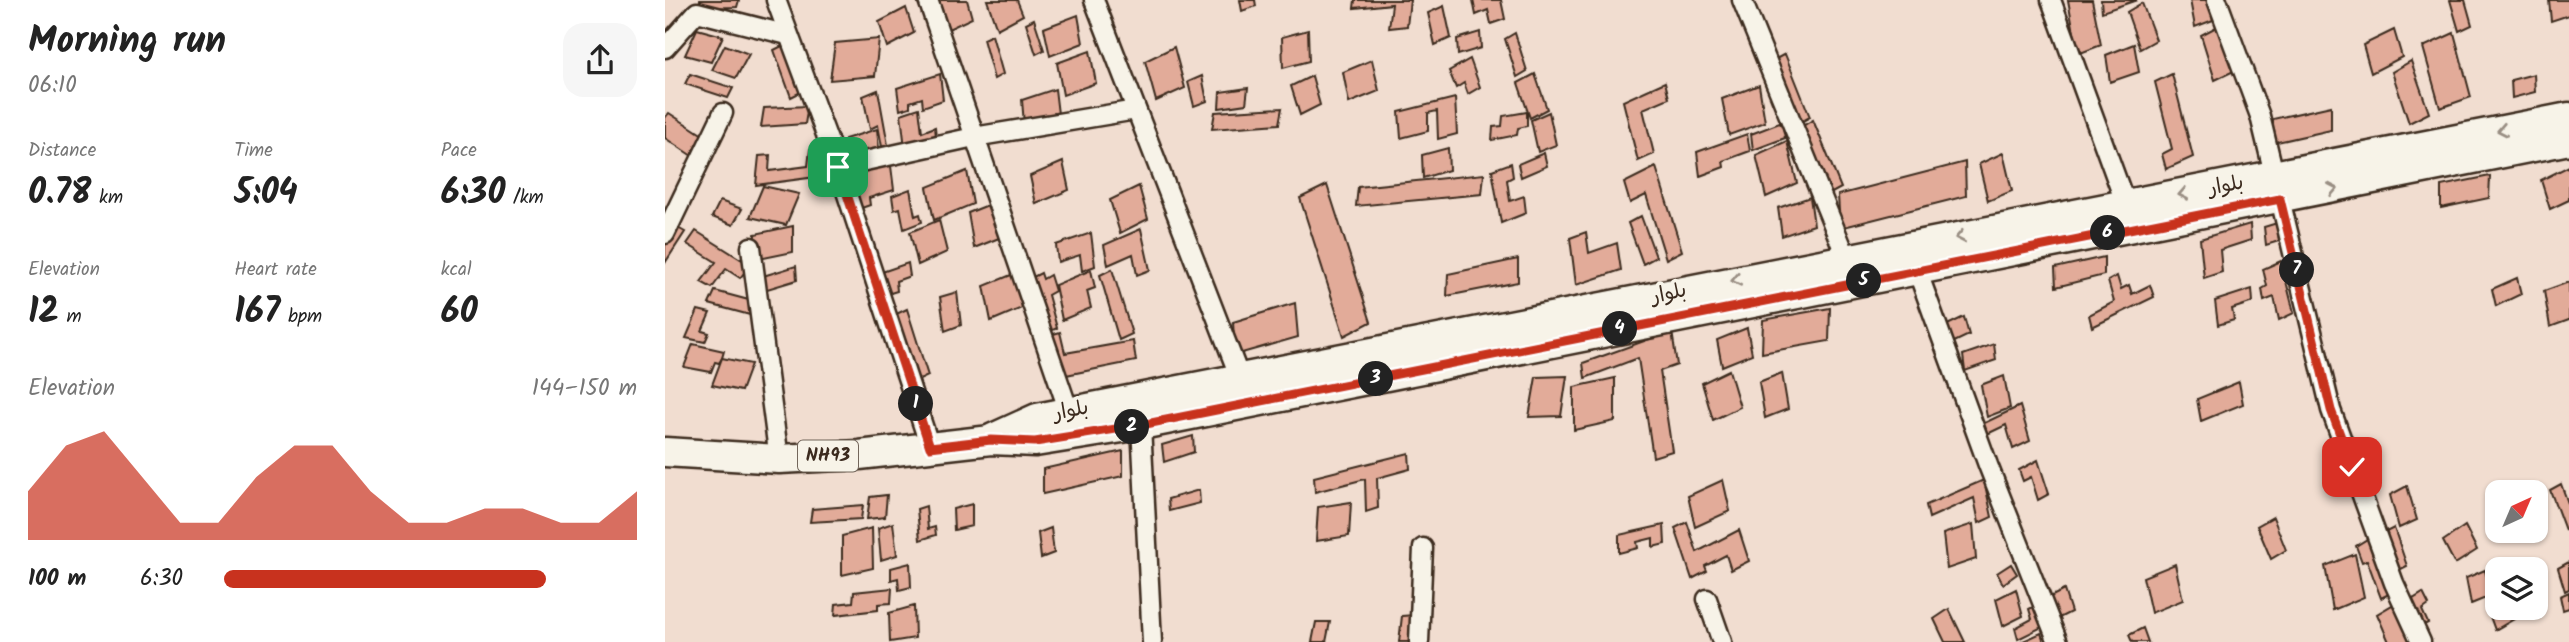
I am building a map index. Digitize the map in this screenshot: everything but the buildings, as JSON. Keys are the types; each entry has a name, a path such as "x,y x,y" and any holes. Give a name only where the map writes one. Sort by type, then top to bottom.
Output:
{"main road":[{"name":"بلوار","path":"991,440 1037,418 1240,378 1298,380 1917,270 2569,117"},
{"name":"بلوار","path":"991,440 1035,442 1141,425 1298,380 1847,258 2126,205 2278,187 2569,140"},
{"name":"NH93","path":"665,452 779,459 991,440"}],"street":[{"path":"776,0 838,167 930,447"},
{"path":"928,0 1069,412"},
{"path":"1094,0 1240,378"},
{"path":"1742,0 1847,258"},
{"path":"2051,0 2126,205"},
{"path":"2217,0 2260,116 2331,410 2394,583 2421,642"},
{"path":"665,48 697,12 788,35"},
{"path":"838,167 974,137 1136,110"},
{"path":"665,234 723,113"},
{"path":"751,247 779,459"},
{"path":"1917,270 1988,465 2058,642"},
{"path":"1141,425 1152,642"},
{"path":"1419,642 1423,548"},
{"path":"1707,599 1722,642"}],"route":[{"path":"838,167 930,447 991,440 1035,442 1141,425 2280,199 2331,410 2352,467"}]}
